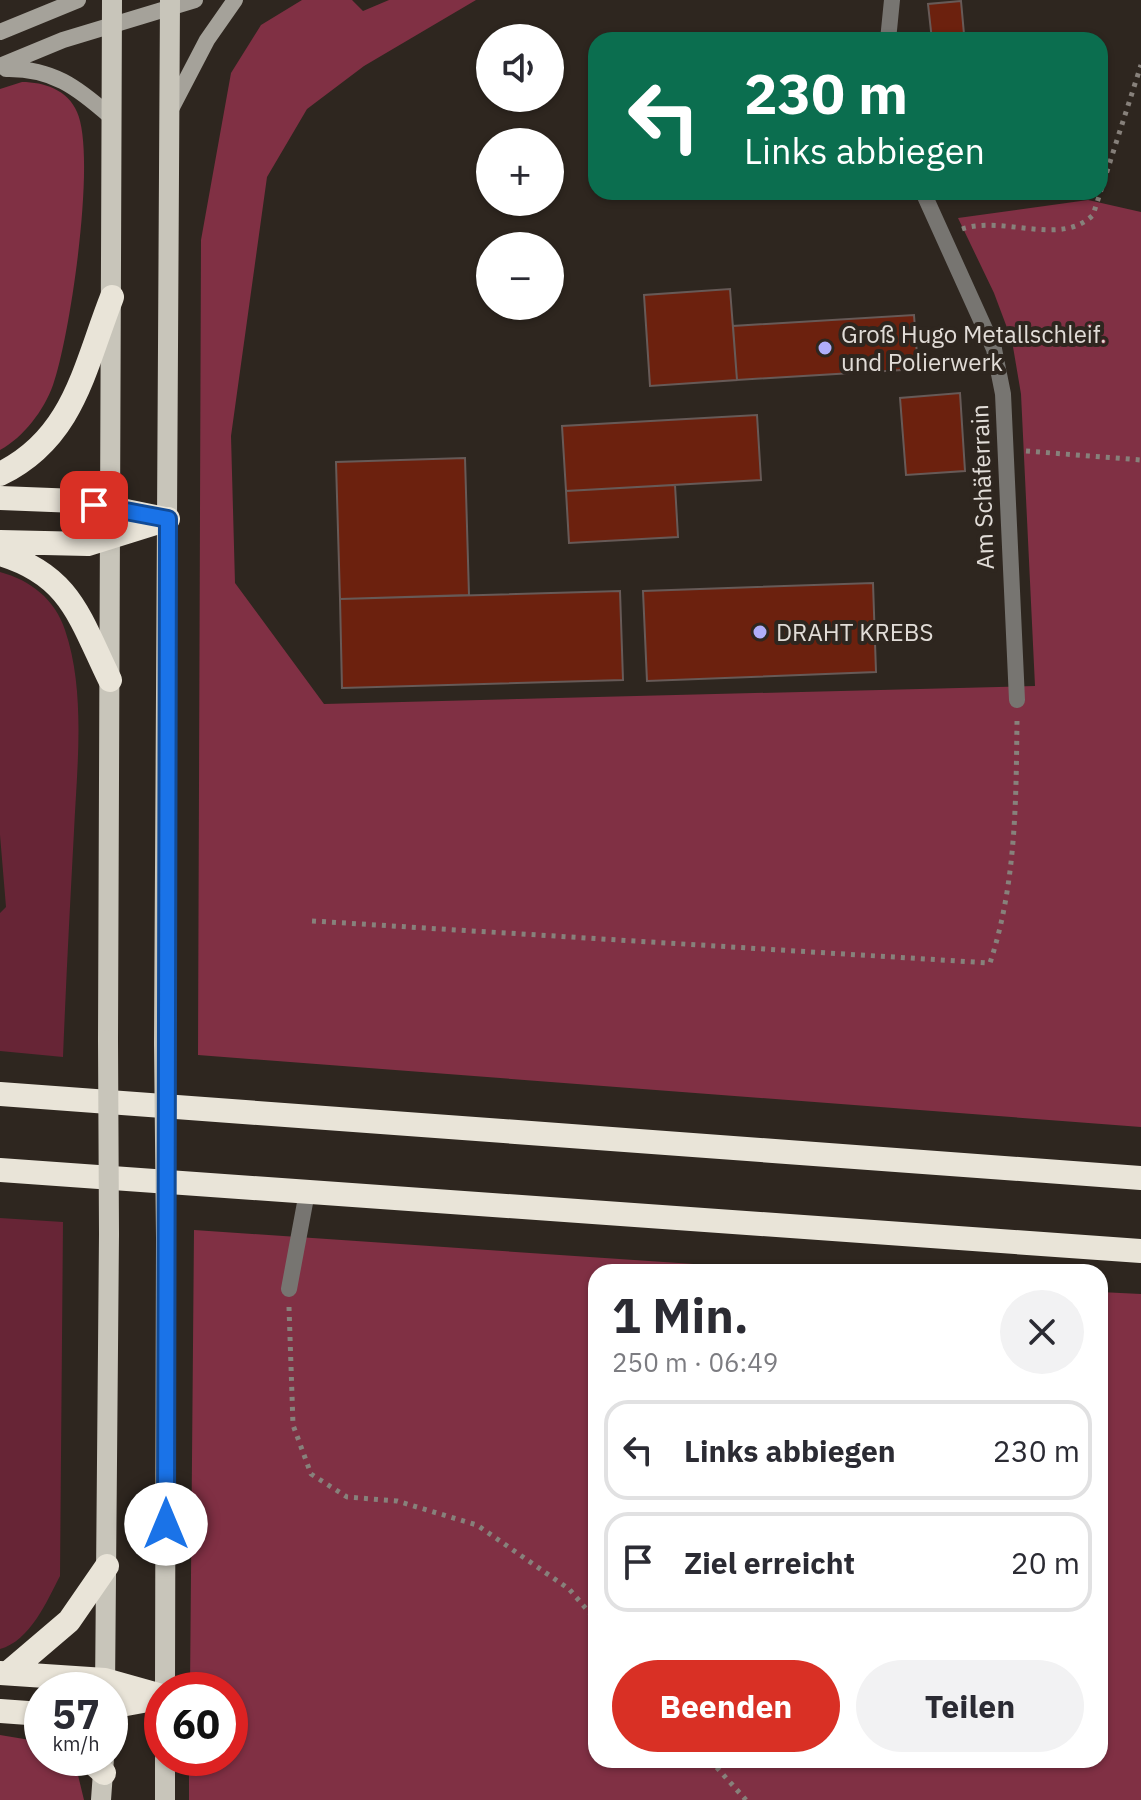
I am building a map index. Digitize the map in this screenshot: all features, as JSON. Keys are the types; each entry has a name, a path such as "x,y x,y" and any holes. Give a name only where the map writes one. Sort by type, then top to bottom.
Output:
{"highway":[{"path":"0,474 25,461 49,440 65,418 112,297"},
{"path":"0,498 77,501 168,519"},
{"path":"0,542 88,544 168,519"},
{"path":"0,554 44,572 66,594 110,680"},
{"path":"0,1094 1141,1178"},
{"path":"0,1170 1141,1251"},
{"path":"4,1673 69,1621 107,1566"},
{"path":"4,1673 24,1675"}],"main road":[{"path":"105,1672 112,0"},
{"path":"165,1672 164,1043 170,4"},
{"path":"99,1776 101,1800"},
{"path":"165,1776 165,1800"}],"street":[{"path":"0,32 78,0"},
{"path":"0,68 170,4 195,0"},
{"path":"169,112 207,40 235,0"},
{"path":"889,32 892,0"},
{"path":"0,68 29,68 53,74 74,84 111,117"},
{"name":"Am Schäferrain","path":"927,200 994,349 1008,450 1008,549 1017,700"},
{"path":"289,1289 307,1192"}],"path":[{"path":"1108,168 1141,65"},
{"path":"944,238 973,226 1070,230 1082,226 1093,215 1098,200"},
{"path":"1008,450 1141,460"},
{"path":"312,921 990,963 1004,919 1015,821 1017,700"},
{"path":"289,1289 293,1425 311,1474 347,1497 397,1501 477,1525 569,1589 588,1611"},
{"path":"717,1768 746,1800"}],"shaded area":[{"path":"302,0 352,0 363,11 389,0 476,0 364,66 307,109 267,177 231,436 235,583 324,704 1035,686 1021,394 1012,341 994,293 958,218 1088,200 1141,212 1141,1127 198,1055 201,240 231,73 261,25"},
{"path":"22,82 54,89 68,98 77,112 82,134 83,205 67,328 53,385 32,422 0,450 0,89"},
{"path":"0,572 40,592 55,609 65,630 76,679 78,756 63,1057 0,1051 0,913 6,907 0,835"},
{"path":"0,1218 63,1222 60,1576 29,1629 11,1645 0,1649"},
{"path":"194,1230 693,1264 588,1264 588,1768 1108,1768 1108,1292 1141,1294 1141,1800 189,1800 189,1776 248,1776 248,1672 190,1672"},
{"path":"0,1735 24,1739 24,1776 78,1776 84,1800 0,1800"}],"building":[{"path":"961,1 964,32 931,32 928,4"},
{"path":"730,289 737,380 650,386 644,295"},
{"name":"Groß Hugo Metallschleif. und Polierwerk","path":"914,315 918,369 737,380 733,326"},
{"path":"960,393 965,471 906,475 900,398"},
{"path":"757,415 761,480 566,491 562,426"},
{"path":"465,458 469,595 340,599 336,462"},
{"path":"675,485 678,537 569,543 566,491"},
{"name":"DRAHT KREBS","path":"873,583 876,672 647,681 643,591"},
{"path":"620,591 623,680 342,688 340,599"}],"place":[{"name":"Groß Hugo Metallschleif. und Polierwerk","path":"825,348"},
{"name":"DRAHT KREBS","path":"760,632"}],"route":[{"path":"94,505 168,519 164,1043 166,1524"}]}
